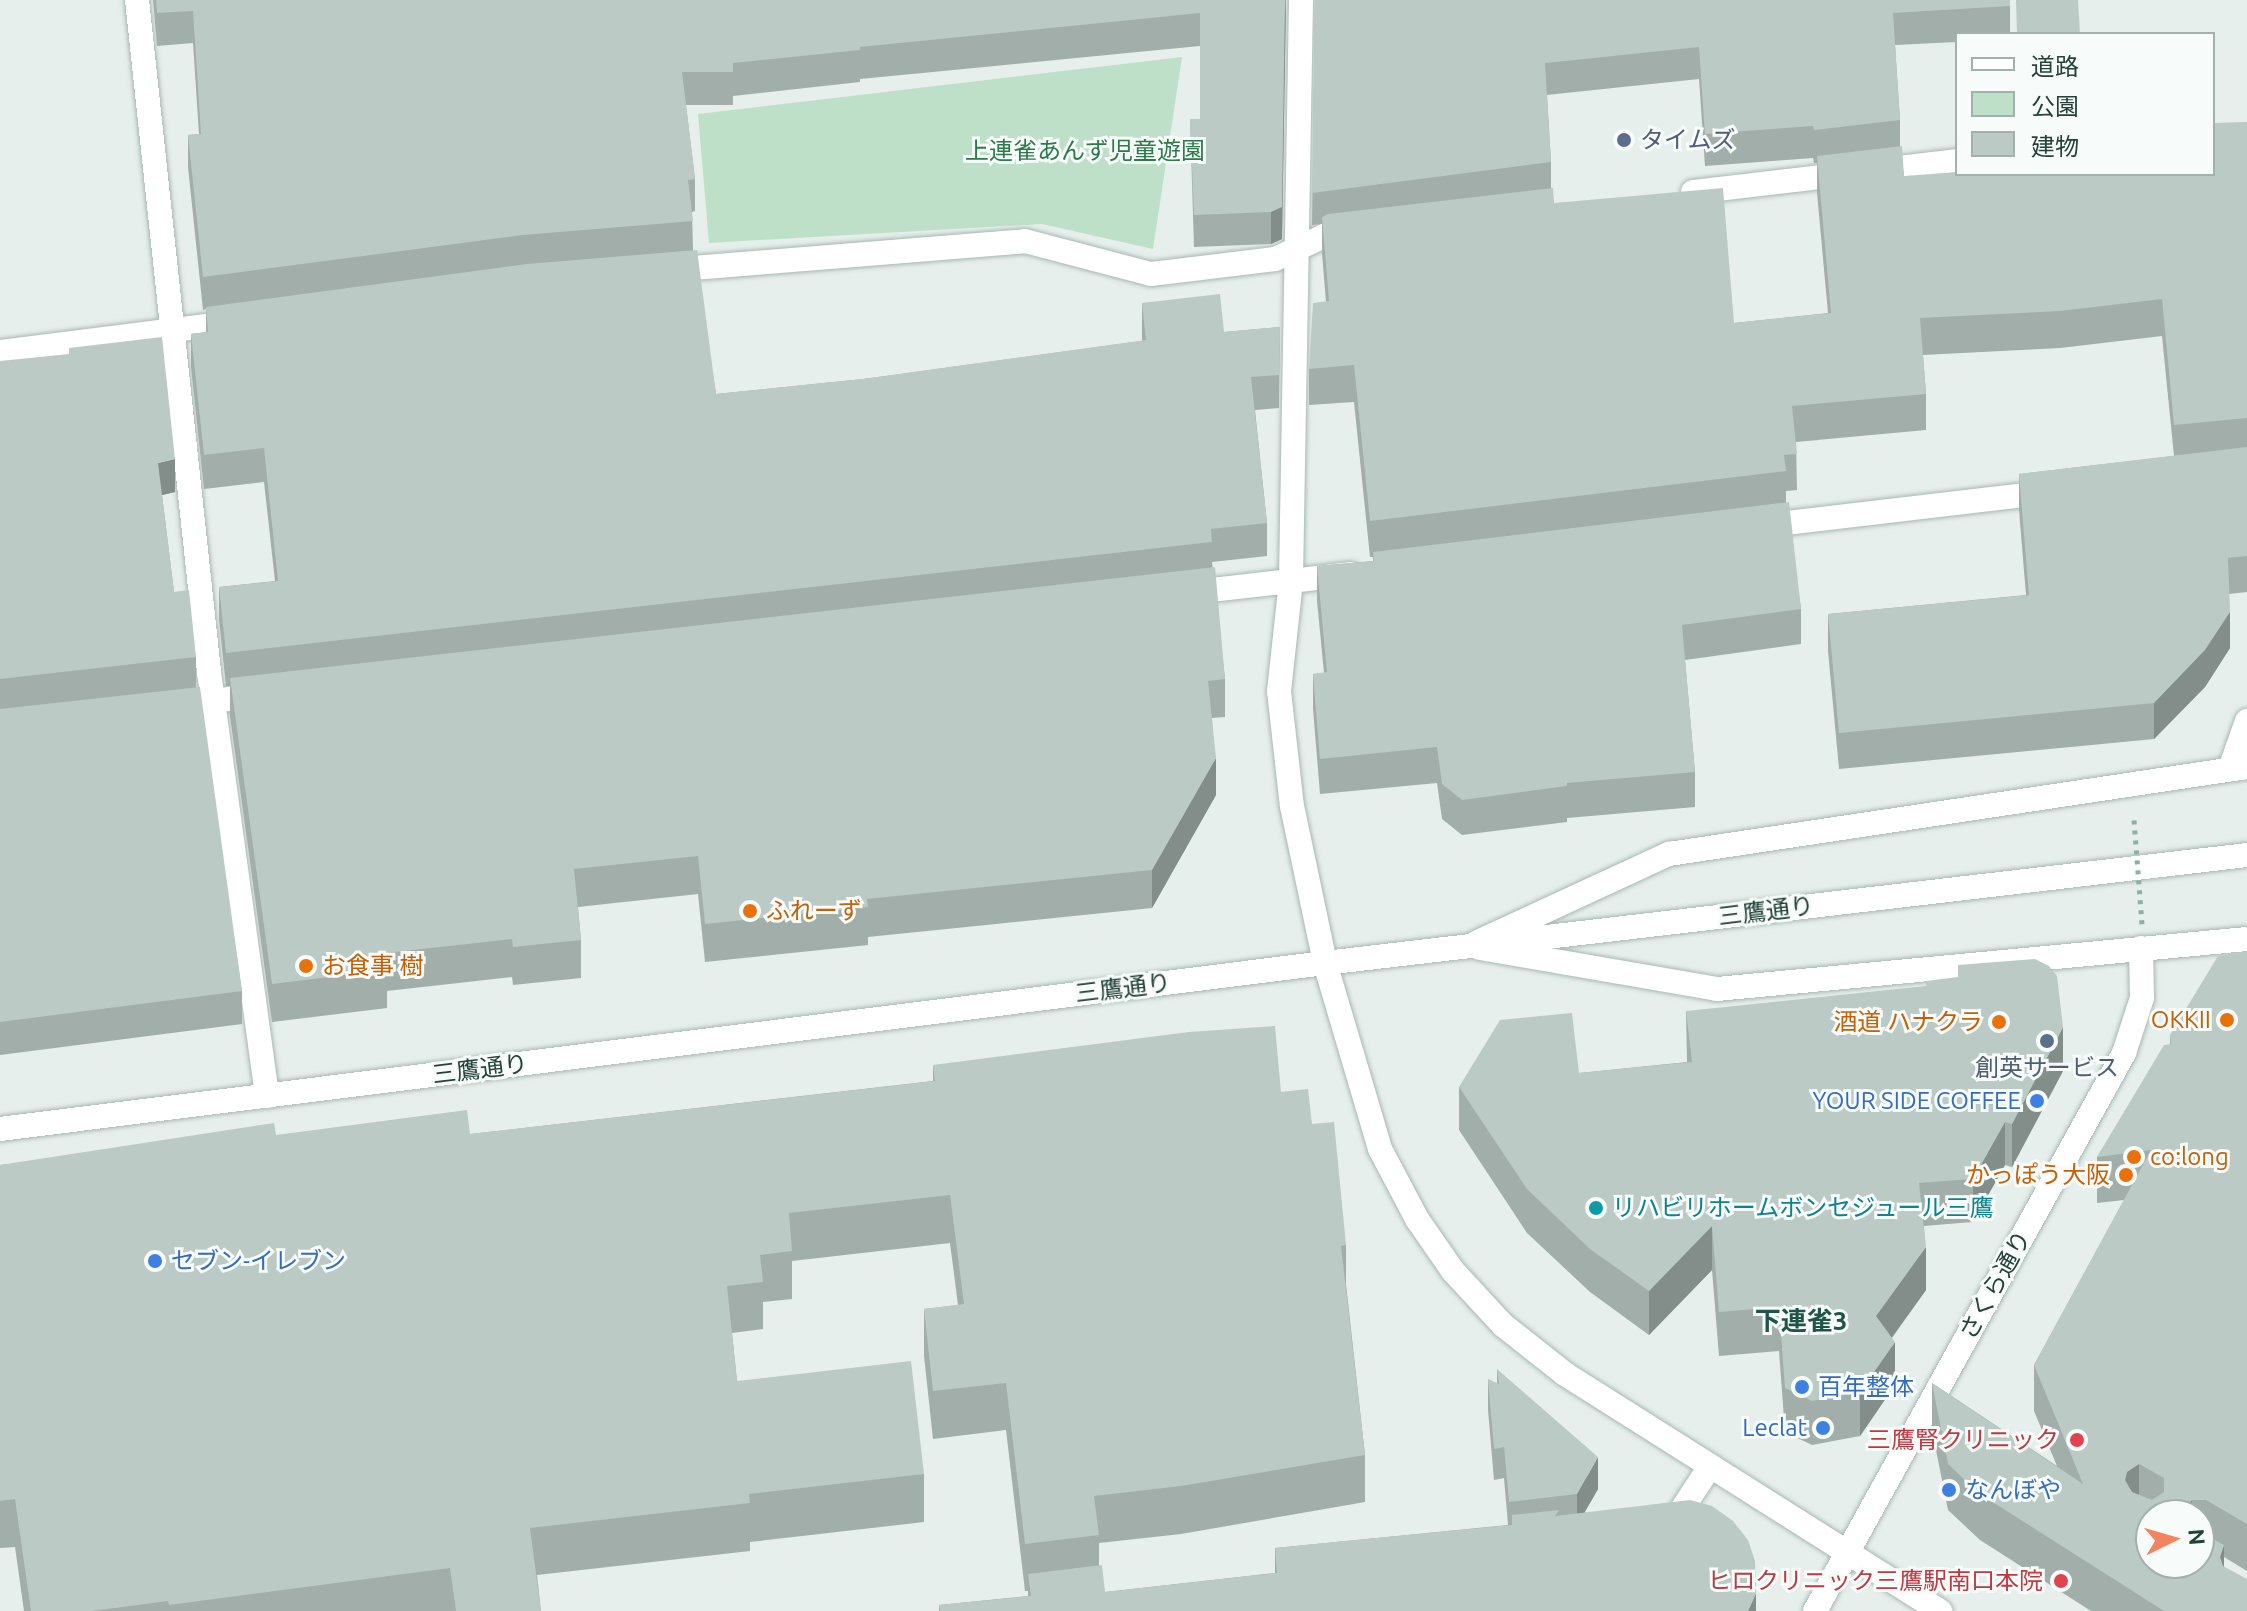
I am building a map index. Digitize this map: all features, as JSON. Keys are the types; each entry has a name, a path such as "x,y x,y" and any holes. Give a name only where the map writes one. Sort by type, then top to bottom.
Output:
{"street":[{"path":"137,0 170,331 213,700 267,1096"},
{"path":"1301,0 1291,581 1279,691 1292,806 1325,963 1380,1149 1417,1219 1453,1271 1503,1325 1565,1374 1709,1468 1940,1611"},
{"path":"1667,195 1955,161"},
{"path":"650,272 1025,241 1151,274 1275,259 1324,236 1386,229"},
{"path":"0,352 261,318"},
{"path":"1741,528 2073,489"},
{"path":"1165,595 1377,571"},
{"path":"152,708 292,692"},
{"path":"1470,946 1669,854 2238,768 2247,721"},
{"name":"三鷹通り","path":"0,1129 1325,963 2247,855"},
{"path":"1470,946 1717,989 2142,936 2247,939"},
{"name":"さくら通り","path":"1815,1611 2124,1053 2142,998 2142,936"},
{"path":"1653,1531 1669,1529 1709,1468"}],"path":[{"path":"2134,820 2142,936"}],"green space":[{"name":"上連雀あんず児童遊園","path":"1182,57 1153,249 1042,224 709,243 698,114"}],"building":[{"path":"156,0 1285,0 1282,207 1271,212 1194,215 1190,119 1200,119 1200,13 733,63 733,72 682,72 695,179 688,180 693,221 523,235 203,277 188,135 201,134 193,11 157,13"},
{"path":"1315,0 2010,0 2010,6 1893,13 1900,120 1814,130 1813,126 1705,134 1699,47 1545,63 1551,162 1312,193"},
{"path":"2016,0 2078,0 2080,32 2017,32"},
{"path":"2247,122 2247,418 2174,425 2162,299 2060,311 1920,318 1926,394 1792,406 1797,454 1784,455 1786,471 1370,521 1354,365 1309,369 1313,303 1329,301 1322,217 1328,214 1553,188 1554,203 1723,188 1734,323 1831,313 1817,156 1902,146 1904,176 1955,172 1955,176 2215,176 2215,123"},
{"path":"697,250 716,394 863,379 1146,340 1142,303 1220,294 1224,332 1280,327 1279,375 1251,377 1267,523 1211,529 1212,542 226,653 219,587 278,581 264,448 204,455 191,334 208,332 206,307 527,264"},
{"path":"162,337 175,459 158,463 174,592 189,590 196,657 0,679 0,361 69,354 69,348"},
{"path":"2247,447 2247,556 2228,558 2230,612 2205,650 2154,703 1839,733 1828,614 2029,595 2019,474"},
{"path":"1789,502 1801,609 1682,625 1695,772 1567,783 1567,786 1462,800 1442,784 1437,747 1320,759 1313,674 1327,672 1317,566 1374,561 1373,552"},
{"path":"1215,567 1225,679 1208,681 1216,758 1152,870 867,899 868,907 705,924 698,856 574,869 581,940 513,947 512,939 385,953 387,970 272,984 230,678"},
{"path":"200,687 242,991 0,1022 0,709"},
{"path":"2247,952 2247,1524 2215,1505 2215,1499 2154,1499 2164,1492 2164,1478 2139,1464 2127,1472 2125,1480 2132,1492 2150,1499 2135,1499 2135,1579 2215,1579 2215,1540 2224,1545 2220,1557 2223,1566 2247,1579 2247,1611 2164,1611 1980,1494 1948,1464 1932,1383 2083,1484 2034,1365 2151,1150 2097,1157 2164,1045 2171,1044 2170,1035 2218,956"},
{"path":"2035,959 2049,966 2057,976 2063,1027 2012,1124 2005,1122 1973,1179 1919,1183 1926,1247 1876,1316 1895,1342 1860,1392 1812,1401 1785,1388 1779,1307 1719,1312 1712,1226 1649,1291 1590,1249 1527,1189 1459,1087 1500,1020 1572,1013 1579,1073 1692,1062 1686,1011 1926,986 1926,981 1958,977 1958,965"},
{"path":"1275,1026 1281,1092 1308,1089 1312,1124 1334,1122 1346,1245 1341,1246 1365,1455 1181,1486 1094,1496 1099,1535 1025,1544 1006,1383 933,1391 924,1309 964,1304 950,1195 789,1213 792,1251 760,1255 763,1282 727,1286 737,1381 911,1361 924,1474 749,1494 750,1503 530,1528 541,1611 456,1611 450,1568 169,1605 168,1601 92,1611 31,1611 15,1499 0,1501 0,1165 274,1123 276,1135 467,1110 470,1134 935,1081 933,1065 1189,1032"},
{"path":"1497,1369 1598,1457 1577,1494 1509,1502 1504,1447 1494,1449 1488,1379 1499,1384"},
{"path":"1690,1500 1712,1506 1733,1521 1748,1540 1755,1561 1756,1593 1748,1611 940,1611 939,1605 1031,1596 1028,1574 1102,1565 1105,1592 1277,1573 1275,1548 1512,1525 1512,1515 1559,1510 1555,1516"}],"place":[{"name":"タイムズ","path":"1624,140"},
{"name":"ふれーず","path":"750,911"},
{"name":"お食事 樹","path":"306,966"},
{"name":"OKKII","path":"2227,1020"},
{"name":"酒道 ハナクラ","path":"1999,1022"},
{"name":"創英サービス","path":"2047,1041"},
{"name":"YOUR SIDE COFFEE","path":"2037,1101"},
{"name":"co:long","path":"2134,1157"},
{"name":"かっぽう大阪","path":"2126,1175"},
{"name":"リハビリホームボンセジュール三鷹","path":"1596,1208"},
{"name":"セブン-イレブン","path":"155,1261"},
{"name":"百年整体","path":"1802,1387"},
{"name":"Leclat","path":"1823,1428"},
{"name":"三鷹腎クリニック","path":"2077,1440"},
{"name":"なんぼや","path":"1949,1490"},
{"name":"ヒロクリニック三鷹駅南口本院","path":"2061,1581"}],"district":[{"name":"下連雀3","path":"1801,1321"}]}
